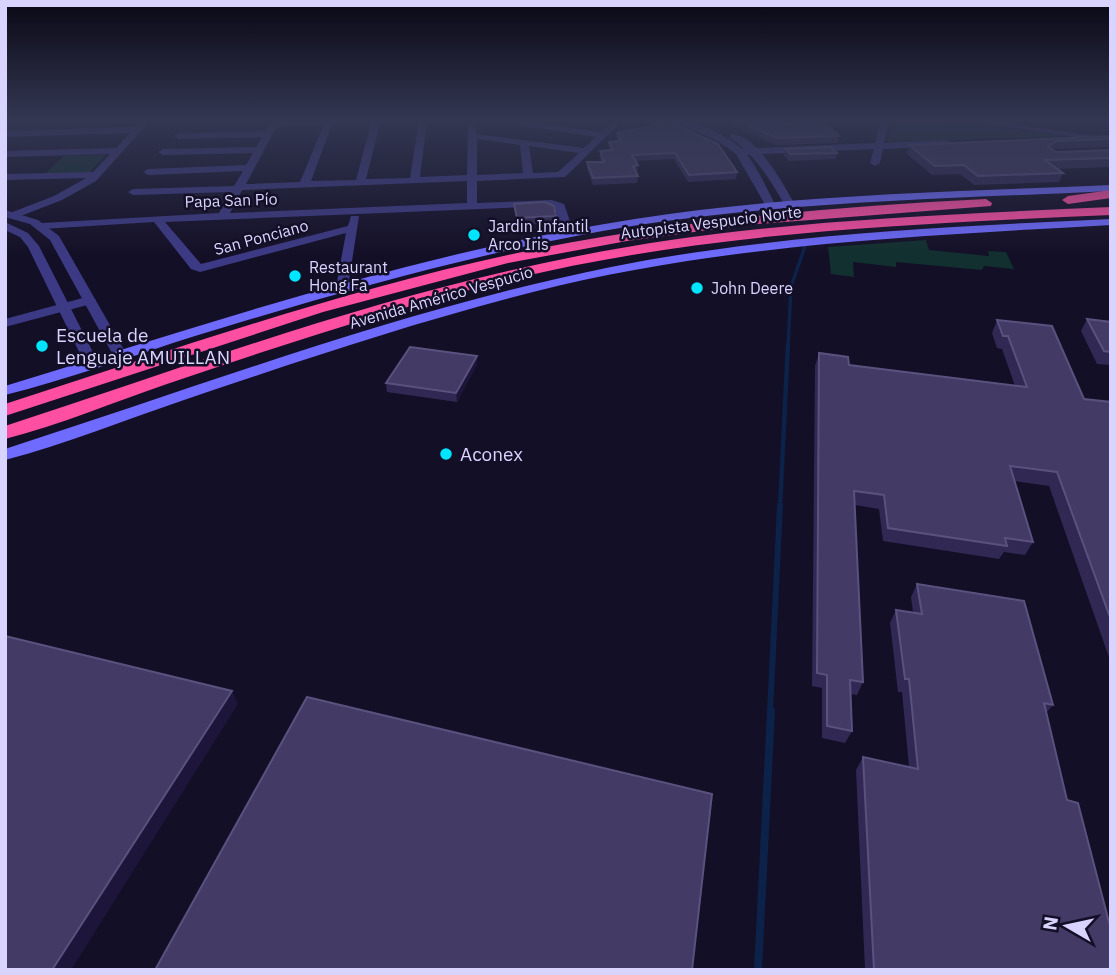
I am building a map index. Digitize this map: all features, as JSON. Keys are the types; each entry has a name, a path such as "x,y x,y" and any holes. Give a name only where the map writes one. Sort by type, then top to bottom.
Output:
{"highway":[{"name":"Autopista Vespucio Norte","path":"5,410 245,334 454,272 632,235 809,213 1111,196"},
{"name":"Autopista Vespucio Norte","path":"5,433 356,317 555,265 650,247 747,234 1111,211"},
{"path":"991,217 1111,220"},
{"path":"245,334 332,298 513,244"}],"main road":[{"name":"Avenida Américo Vespucio","path":"5,391 342,287 568,233 670,216 771,206 1111,188"},
{"name":"Avenida Américo Vespucio","path":"5,455 414,320 517,292 615,270 812,239 1111,220"}],"street":[{"path":"8,218 69,192 104,166"},
{"path":"304,185 312,166"},
{"path":"360,183 365,166"},
{"path":"415,180 417,166"},
{"path":"472,166 472,206"},
{"path":"527,166 528,176"},
{"path":"133,192 562,174 572,166"},
{"path":"748,166 771,206"},
{"path":"765,166 790,205"},
{"path":"148,172 249,168"},
{"path":"222,217 249,168"},
{"path":"5,177 96,174"},
{"name":"Papa San Pío","path":"42,226 557,204 568,233"},
{"path":"342,287 357,211"},
{"path":"8,218 42,226 55,238 120,355"},
{"path":"8,218 33,246 92,364"},
{"name":"San Ponciano","path":"157,219 195,266 200,268 353,228"},
{"path":"5,323 90,300"}],"green space":[{"path":"54,166 96,166 89,173 45,174"},
{"path":"926,240 929,250 989,256 988,251 1006,252 1014,269 984,266 982,270 896,262 896,267 853,262 854,277 831,274 828,247"}],"building":[{"path":"588,166 636,166 633,166 638,176 593,178"},
{"path":"683,166 733,166 737,172 689,175"},
{"path":"965,166 1053,166 1063,173 978,176"},
{"path":"545,202 554,206 556,216 517,218 514,204"},
{"path":"1087,319 1111,322 1111,352 1104,351"},
{"path":"997,320 1052,326 1084,399 1111,402 1111,620 1057,472 1010,466 1033,542 1005,538 1007,546 888,528 884,495 854,491 863,682 850,680 852,731 827,726 827,675 817,673 819,353 848,357 849,365 1027,387 1008,336 1003,336"},
{"path":"410,347 477,356 456,393 386,383"},
{"path":"917,584 1024,601 1053,705 1044,703 1067,800 1078,803 1111,930 1111,970 874,970 863,757 918,769 909,679 905,679 896,610 922,614"},
{"path":"5,636 232,691 52,970 5,970"},
{"path":"307,697 712,794 692,970 155,970"}],"waterway":[{"path":"788,346 791,287 805,246"},
{"path":"780,507 788,344"},
{"path":"770,713 780,505"},
{"path":"758,970 771,711"}],"place":[{"name":"Jardin Infantil Arco Iris","path":"474,235"},
{"name":"Restaurant Hong Fa","path":"295,276"},
{"name":"John Deere","path":"697,288"},
{"name":"Escuela de Lenguaje AMUILLAN","path":"42,346"},
{"name":"Aconex","path":"446,454"}]}
